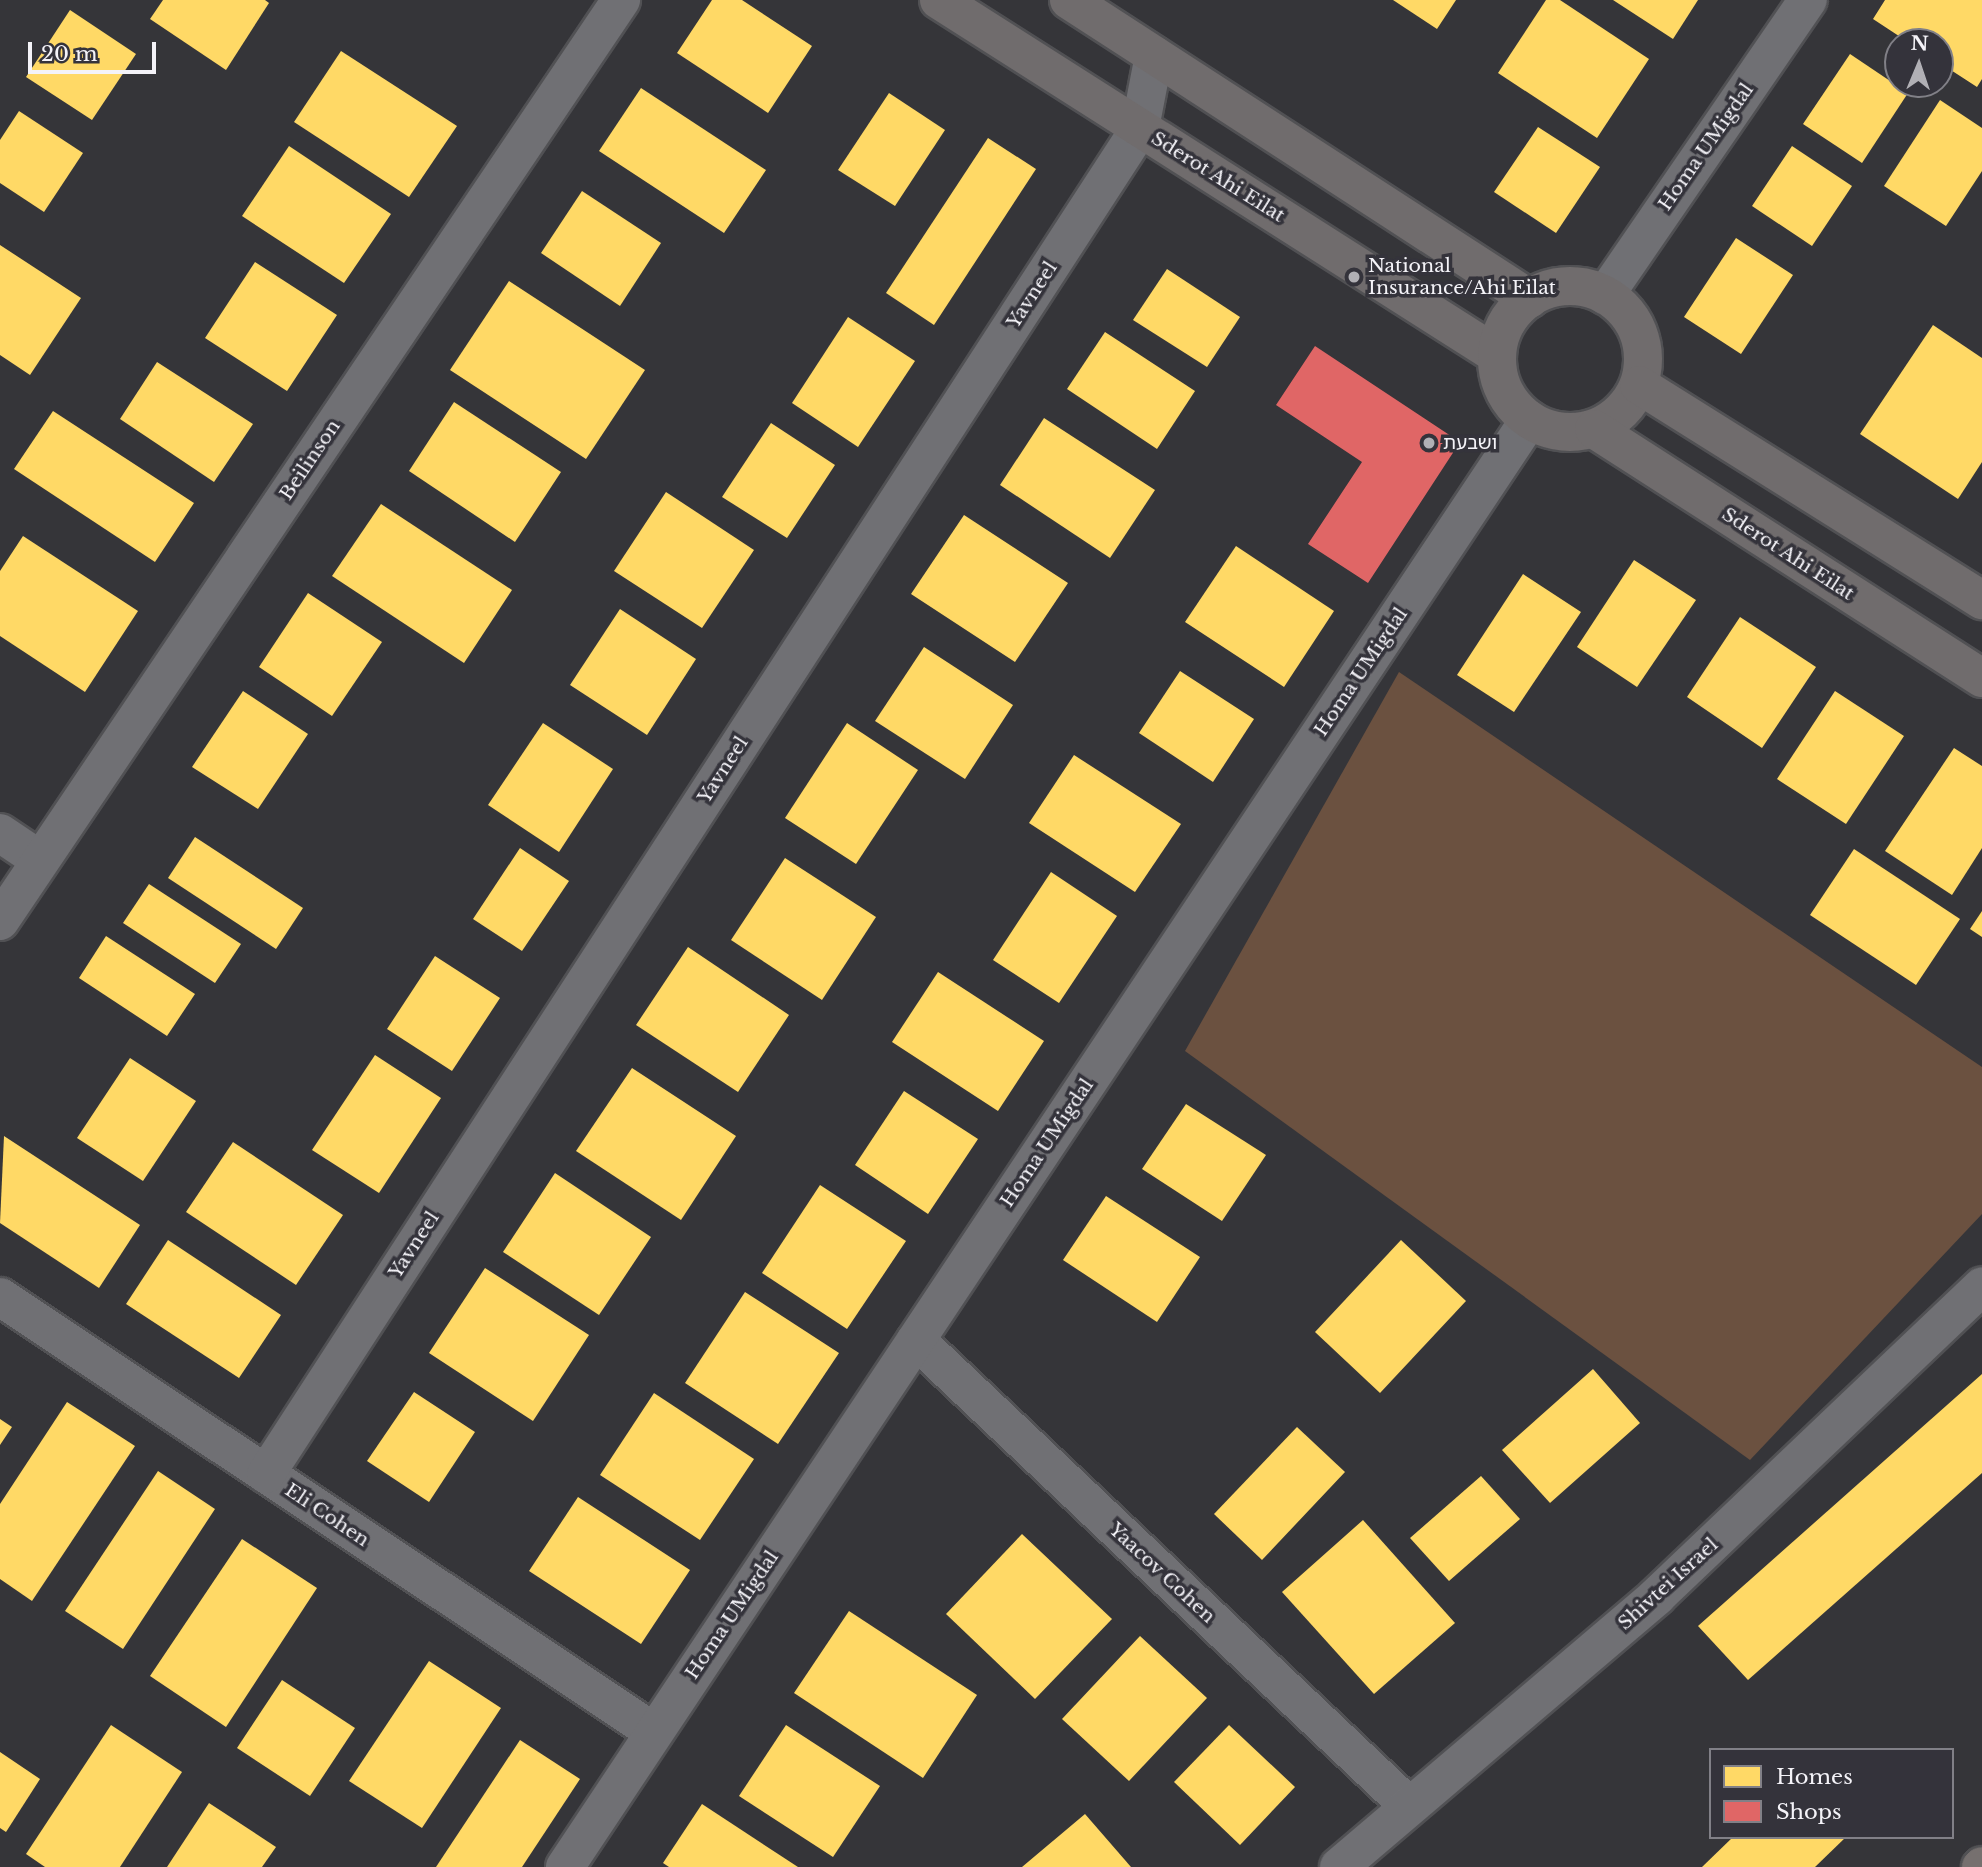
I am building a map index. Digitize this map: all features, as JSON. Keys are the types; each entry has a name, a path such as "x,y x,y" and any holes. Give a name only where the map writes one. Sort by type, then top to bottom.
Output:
{"main road":[{"name":"Sderot Ahi Eilat","path":"939,0 1497,355"},
{"path":"1069,0 1530,299"},
{"path":"1567,286 1605,295 1635,324 1644,365 1639,385 1629,404 1594,429 1549,430 1530,420 1511,403 1500,380 1497,355 1507,323 1530,299 1567,286"},
{"path":"1639,385 1982,600"},
{"name":"Sderot Ahi Eilat","path":"1594,429 1982,678"}],"street":[{"name":"Beilinson","path":"0,921 621,0"},
{"name":"Homa UMigdal","path":"1605,295 1808,0"},
{"name":"Yavneel","path":"266,1474 1140,128 1154,55"},
{"name":"Homa UMigdal","path":"565,1867 1530,420"},
{"path":"0,833 40,860"},
{"name":"Shivtei Israel","path":"1339,1867 1686,1569 1982,1286"},
{"name":"Eli Cohen","path":"0,1297 654,1732"},
{"name":"Yaacov Cohen","path":"916,1340 1409,1806"}],"shaded area":[{"path":"1399,672 1982,1067 1982,1214 1750,1460 1185,1051"}],"building: Homes":[{"path":"163,0 265,0 269,3 226,70 150,19"},
{"path":"712,0 742,0 812,46 768,113 677,53"},
{"path":"1393,0 1456,0 1437,29"},
{"path":"1546,0 1560,0 1649,59 1597,138 1498,73"},
{"path":"1613,0 1698,0 1673,39"},
{"path":"1885,0 1982,0 1982,79 1977,87 1954,72 1954,28 1887,28 1873,19"},
{"path":"70,10 136,54 92,120 26,77"},
{"path":"341,51 457,126 409,197 294,122"},
{"path":"1850,54 1884,77 1884,98 1905,98 1862,163 1803,124"},
{"path":"641,88 766,170 724,233 599,151"},
{"path":"889,93 945,130 895,206 838,170"},
{"path":"1940,100 1982,128 1982,171 1946,226 1884,186"},
{"path":"19,111 83,153 44,212 0,183 0,140"},
{"path":"1538,127 1600,167 1556,233 1494,192"},
{"path":"988,138 1036,169 934,325 886,293"},
{"path":"289,146 391,214 344,283 242,216"},
{"path":"1792,146 1852,186 1812,246 1752,206"},
{"path":"582,191 661,243 620,306 541,253"},
{"path":"1736,238 1793,275 1741,354 1684,317"},
{"path":"0,245 81,298 30,375 0,355"},
{"path":"255,262 337,315 287,391 205,338"},
{"path":"1167,269 1240,317 1207,367 1133,320"},
{"path":"509,281 645,370 586,459 450,370"},
{"path":"848,317 915,361 858,447 792,403"},
{"path":"1933,325 1982,358 1982,462 1958,499 1860,434"},
{"path":"1105,332 1195,391 1157,449 1067,389"},
{"path":"157,362 253,424 214,482 120,419"},
{"path":"454,402 561,472 515,542 409,471"},
{"path":"53,411 194,503 155,562 14,469"},
{"path":"1044,418 1155,490 1110,558 1000,485"},
{"path":"771,423 835,465 787,538 722,497"},
{"path":"666,492 754,550 702,628 614,571"},
{"path":"381,504 512,590 464,663 332,576"},
{"path":"964,515 1068,583 1015,662 911,594"},
{"path":"23,536 138,611 85,692 0,636 0,571"},
{"path":"1236,546 1334,611 1284,687 1185,622"},
{"path":"1634,560 1696,600 1637,687 1577,647"},
{"path":"1523,574 1581,612 1514,712 1457,675"},
{"path":"308,593 382,642 332,716 259,667"},
{"path":"620,609 696,659 647,735 570,685"},
{"path":"1740,617 1816,667 1762,748 1687,697"},
{"path":"924,647 1013,705 965,779 875,721"},
{"path":"1180,671 1254,719 1213,782 1139,733"},
{"path":"243,691 308,734 258,809 192,767"},
{"path":"1835,691 1904,736 1846,824 1777,779"},
{"path":"543,723 613,769 559,852 488,805"},
{"path":"847,723 918,770 856,864 785,818"},
{"path":"1954,748 1982,766 1982,848 1952,895 1885,851"},
{"path":"1074,755 1181,824 1135,892 1029,823"},
{"path":"195,837 303,908 276,949 168,878"},
{"path":"520,848 569,881 522,951 473,919"},
{"path":"1854,849 1960,919 1916,985 1810,915"},
{"path":"785,858 876,917 822,1000 731,940"},
{"path":"1051,872 1117,916 1059,1003 993,960"},
{"path":"149,884 241,944 215,983 123,923"},
{"path":"1982,911 1982,937 1970,929"},
{"path":"106,936 195,994 167,1036 79,978"},
{"path":"688,947 789,1015 738,1092 636,1025"},
{"path":"435,956 500,998 452,1071 387,1029"},
{"path":"938,972 1044,1041 998,1111 892,1042"},
{"path":"375,1055 441,1098 379,1193 312,1150"},
{"path":"130,1058 196,1101 143,1181 77,1138"},
{"path":"632,1068 736,1136 681,1220 576,1151"},
{"path":"904,1091 978,1139 928,1214 855,1165"},
{"path":"1186,1104 1266,1155 1222,1221 1142,1169"},
{"path":"4,1136 140,1225 99,1288 0,1223"},
{"path":"233,1142 343,1215 296,1285 186,1212"},
{"path":"555,1173 651,1237 599,1315 503,1252"},
{"path":"820,1185 906,1241 847,1329 762,1273"},
{"path":"1106,1196 1200,1257 1157,1322 1063,1260"},
{"path":"168,1240 281,1315 239,1378 126,1304"},
{"path":"1401,1240 1466,1301 1380,1393 1315,1332"},
{"path":"485,1268 589,1335 533,1421 429,1353"},
{"path":"745,1292 839,1353 778,1444 685,1383"},
{"path":"1593,1369 1640,1423 1550,1503 1502,1450"},
{"path":"1982,1374 1982,1473 1748,1680 1698,1626"},
{"path":"414,1392 475,1432 429,1502 367,1461"},
{"path":"654,1393 754,1459 700,1540 600,1475"},
{"path":"67,1402 135,1446 32,1601 0,1579 0,1504"},
{"path":"0,1419 12,1427 0,1445"},
{"path":"1297,1427 1345,1472 1262,1560 1214,1514"},
{"path":"158,1471 215,1509 123,1649 65,1611"},
{"path":"1481,1476 1520,1519 1449,1581 1410,1538"},
{"path":"578,1497 690,1570 641,1644 529,1571"},
{"path":"1363,1520 1455,1623 1374,1694 1282,1592"},
{"path":"1022,1534 1112,1619 1035,1699 946,1614"},
{"path":"242,1539 317,1588 226,1727 150,1676"},
{"path":"849,1611 977,1695 923,1778 794,1693"},
{"path":"1140,1636 1207,1698 1129,1781 1062,1719"},
{"path":"429,1661 501,1708 422,1828 349,1781"},
{"path":"282,1680 355,1728 310,1796 237,1748"},
{"path":"111,1725 182,1772 120,1867 45,1867 26,1854"},
{"path":"786,1725 880,1786 833,1857 739,1796"},
{"path":"1229,1725 1295,1787 1240,1845 1174,1782"},
{"path":"520,1740 580,1779 522,1867 436,1867"},
{"path":"0,1752 40,1779 6,1832 0,1828"},
{"path":"209,1803 276,1847 262,1867 167,1867"},
{"path":"702,1804 798,1867 669,1867 663,1863"},
{"path":"1085,1814 1131,1867 1022,1867"},
{"path":"1731,1839 1844,1839 1815,1867 1702,1867"}],"building: Shops":[{"path":"1315,346 1460,442 1368,583 1308,544 1362,462 1276,405"}],"place":[{"name":"National Insurance/Ahi Eilat","path":"1354,277"},
{"name":"ושבעת","path":"1429,443"}]}
